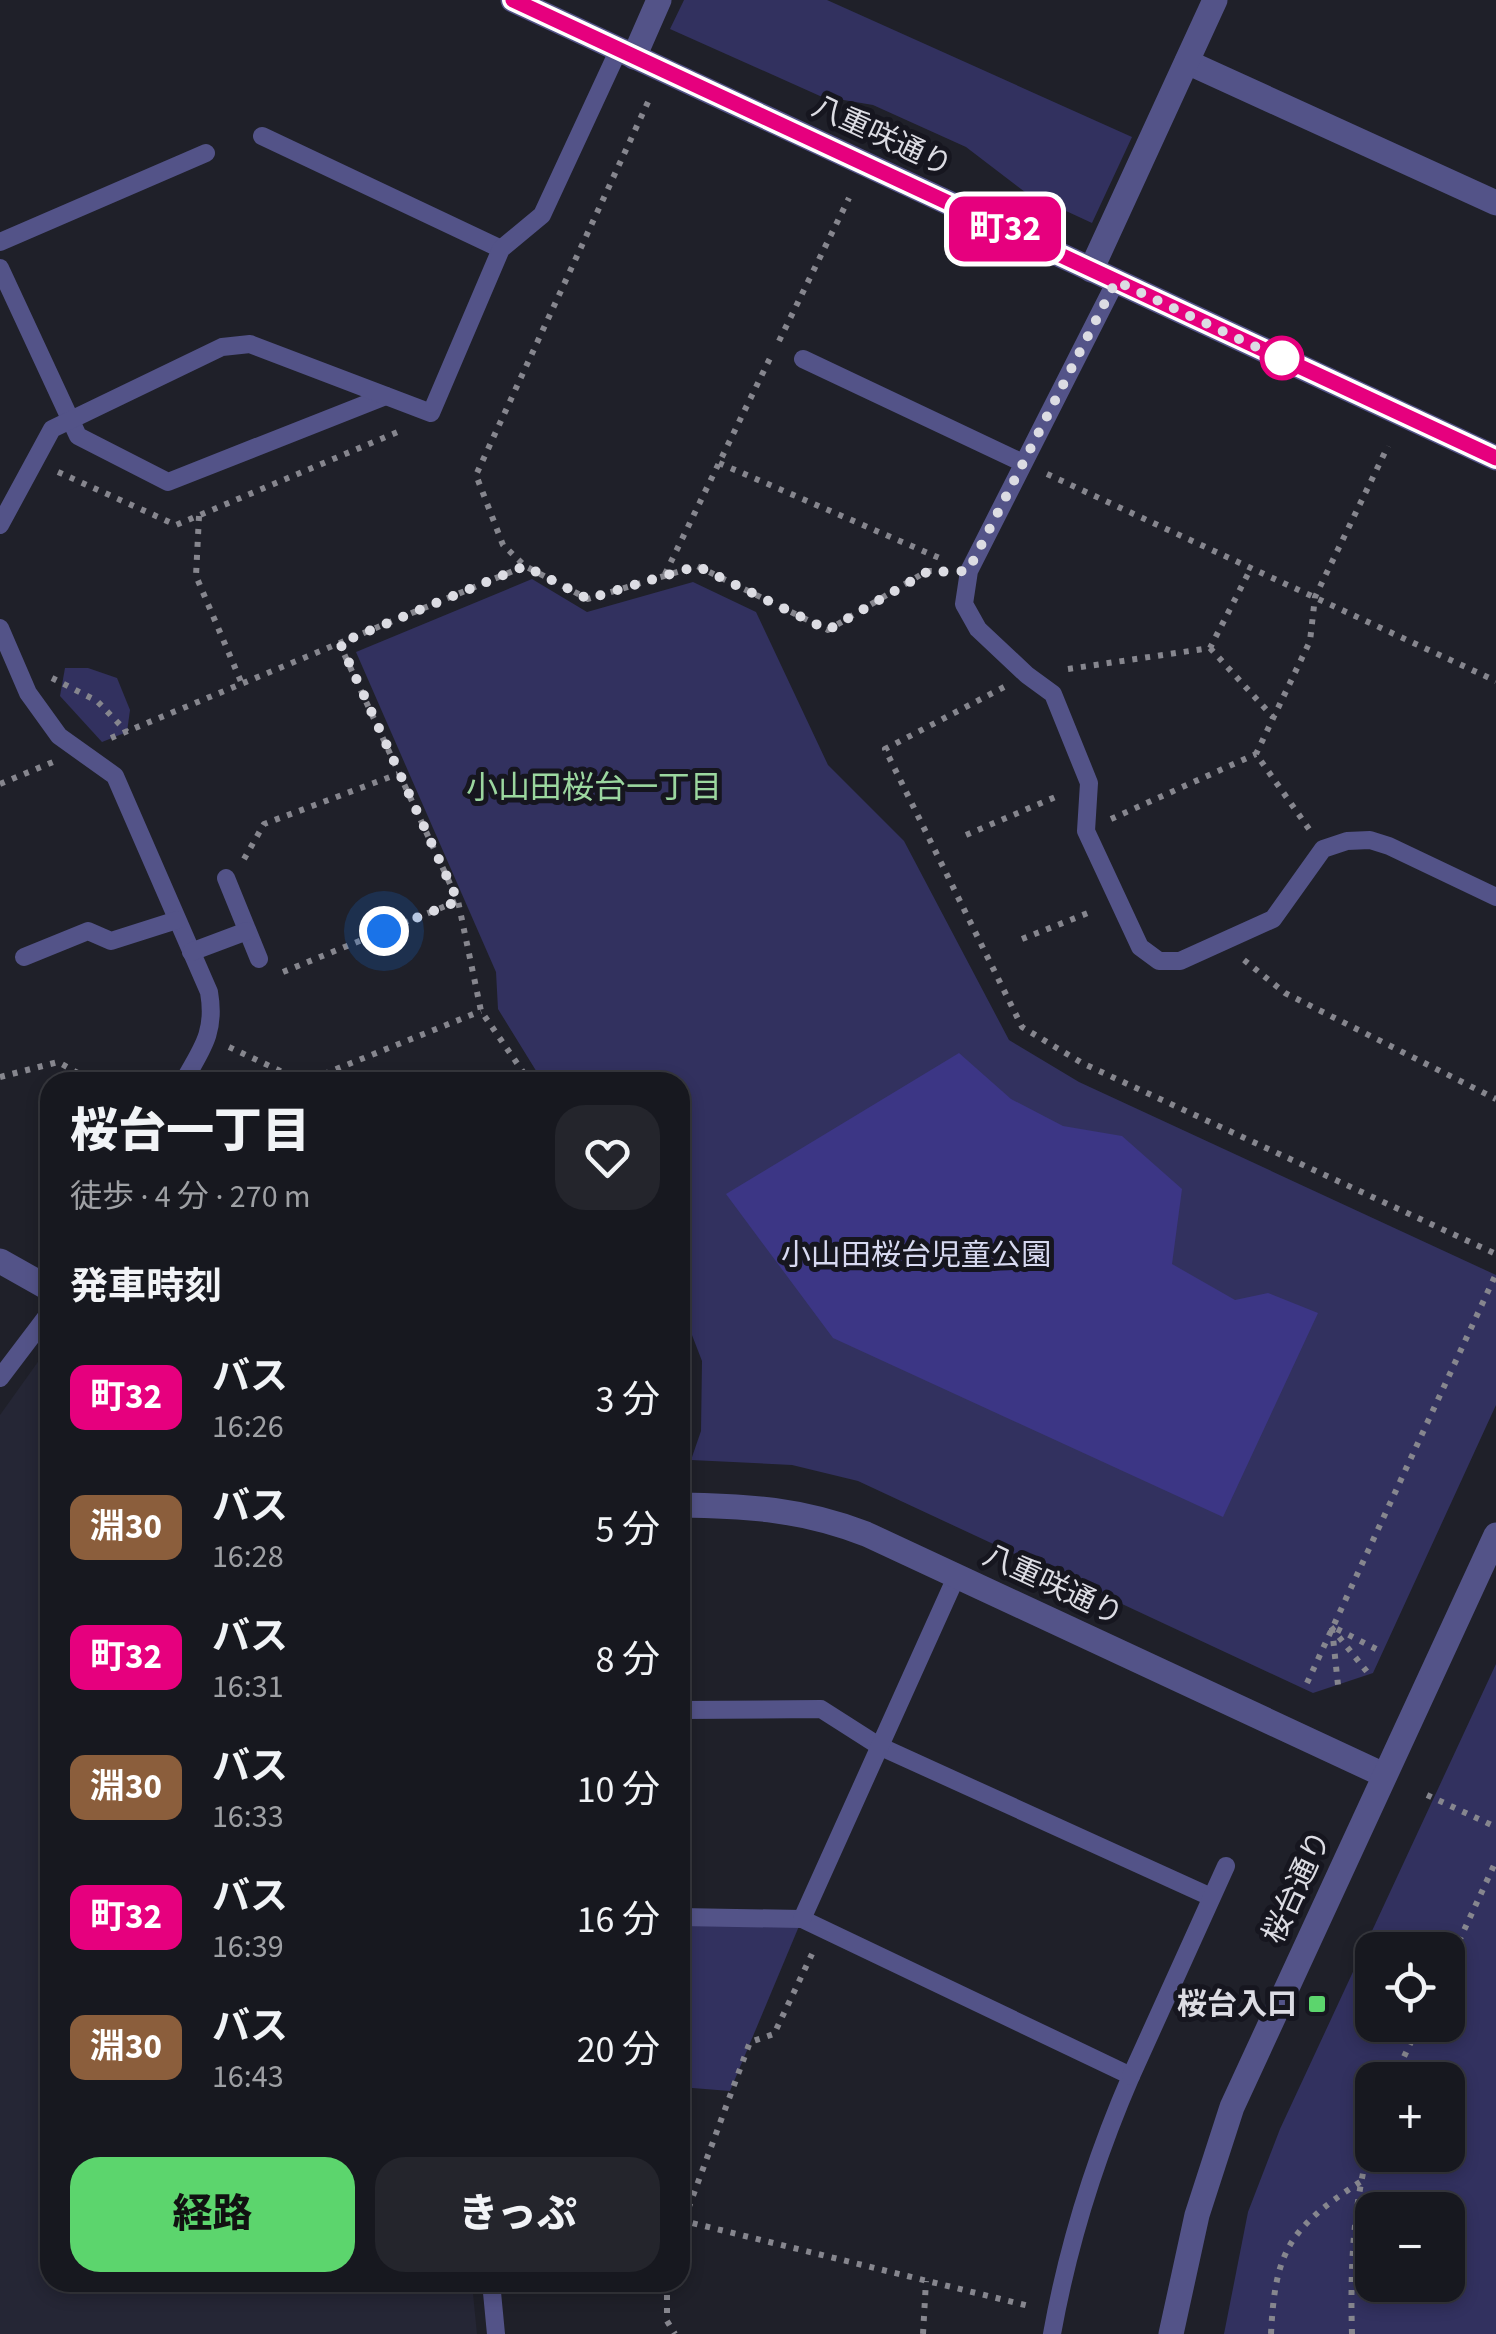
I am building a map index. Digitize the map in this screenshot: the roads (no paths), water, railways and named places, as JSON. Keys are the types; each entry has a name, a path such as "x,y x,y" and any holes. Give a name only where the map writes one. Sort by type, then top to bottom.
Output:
{"street":[{"name":"八重咲通り","path":"513,0 1496,458"},
{"path":"626,53 660,0"},
{"path":"1092,270 1216,0"},
{"path":"1187,62 1496,203"},
{"path":"0,1261 40,1283"},
{"name":"八重咲通り","path":"690,1505 746,1506 808,1514 866,1534 1384,1775"},
{"name":"桜台通り","path":"1171,2334 1196,2215 1232,2108 1496,1535"}],"lane":[{"path":"0,523 52,429 222,348 250,344 432,413 501,249 542,215 626,53"},
{"path":"262,136 501,249"},
{"path":"0,242 206,153"},
{"path":"0,268 78,436 168,482 386,396"},
{"path":"1116,281 968,571 964,604 978,629 1053,694 1089,784 1086,831 1140,947 1160,962 1180,962 1274,918 1323,849 1347,841 1370,840 1388,846 1496,897"},
{"path":"803,359 1024,463"},
{"path":"0,628 28,692 58,736 114,776 192,952 209,992 213,1015 209,1038 189,1072"},
{"path":"226,878 260,960"},
{"path":"24,957 88,931 112,941 177,920"},
{"path":"192,952 247,931"},
{"path":"0,1378 40,1325"},
{"path":"802,1919 956,1576"},
{"path":"690,1710 821,1708 878,1746 1211,1898"},
{"path":"1052,2334 1071,2242 1110,2125 1226,1866"},
{"path":"690,1917 802,1919 1131,2076"},
{"path":"493,2292 496,2334"}],"place":[{"name":"桜台入口","path":"1317,2004"}],"district":[{"name":"小山田桜台一丁目","path":"594,788"}],"park label":[{"name":"小山田桜台児童公園","path":"916,1255"}]}
